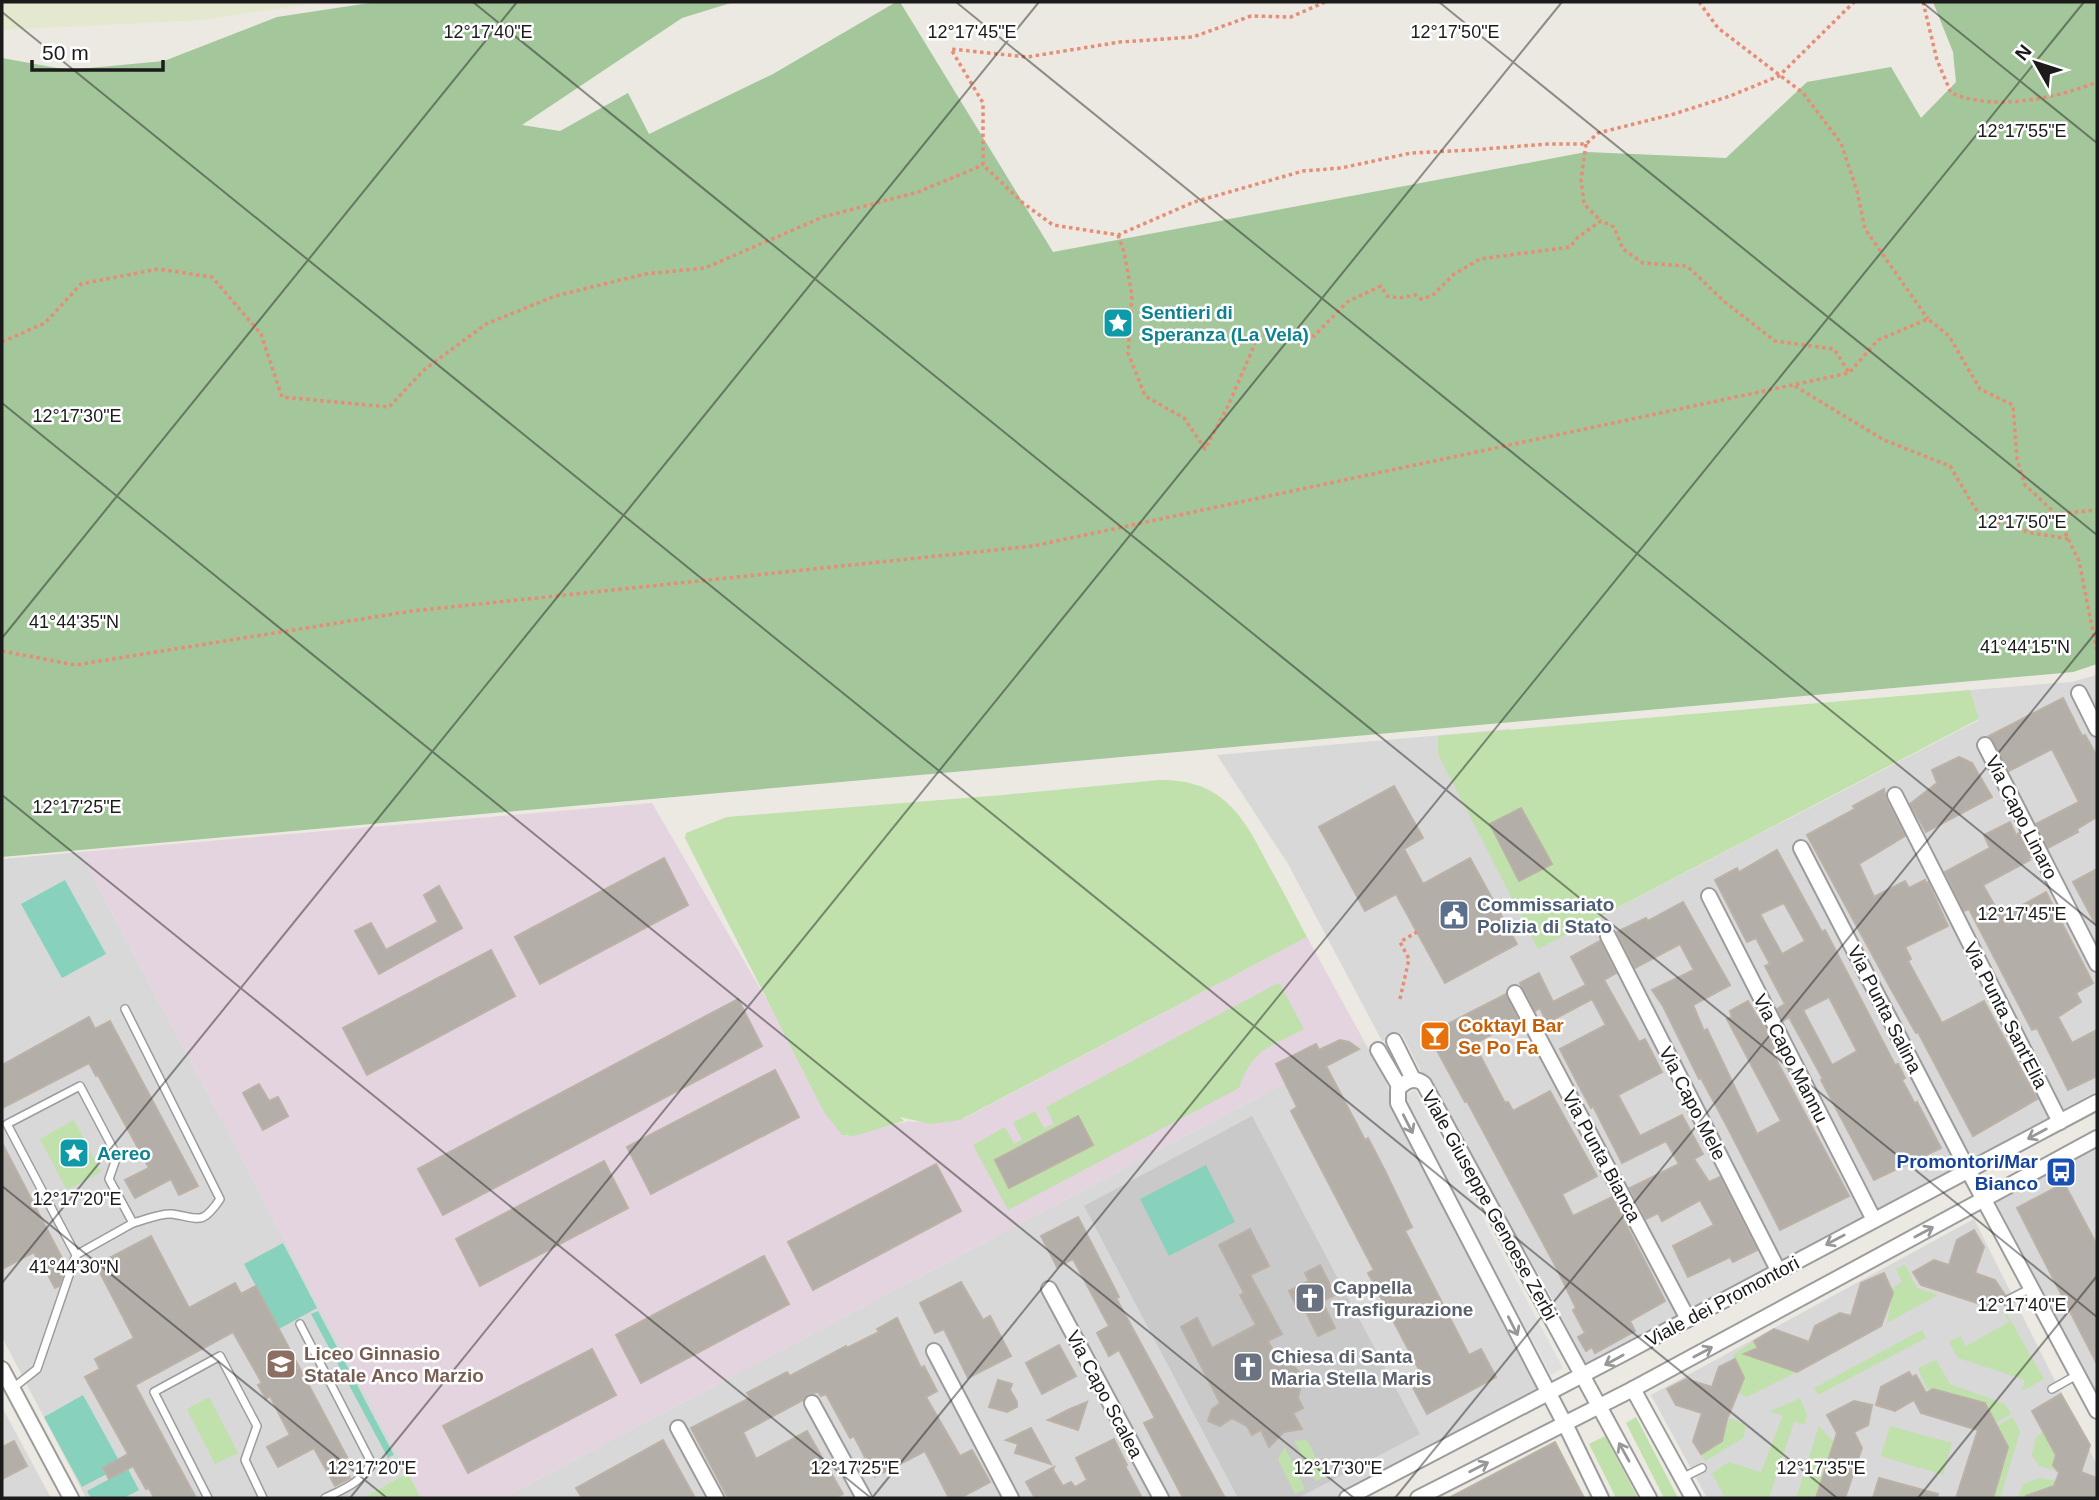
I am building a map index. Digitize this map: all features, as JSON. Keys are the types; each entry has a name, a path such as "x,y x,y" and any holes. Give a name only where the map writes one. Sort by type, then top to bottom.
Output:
{"street":[{"path":"2079,693 2097,729"},
{"name":"Via Capo Linaro","path":"1985,745 2097,964"},
{"name":"Via Punta Sant'Elia","path":"1895,795 2060,1122"},
{"name":"Via Punta Salina","path":"1801,848 2097,1411"},
{"name":"Via Capo Mannu","path":"1709,896 1874,1220"},
{"name":"Via Capo Mele","path":"1608,936 1779,1270"},
{"name":"Via Punta Bianca","path":"1515,993 1688,1319"},
{"path":"1394,1041 1406,1083"},
{"path":"1378,1050 1406,1083"},
{"name":"Viale Giuseppe Genoese Zerbi","path":"1601,1498 1398,1103 1396,1092 1406,1083 1419,1080 1424,1084 1649,1498"},
{"name":"Viale dei Promontori","path":"1347,1498 1374,1492 1688,1319 2097,1102"},
{"name":"Viale dei Promontori","path":"1418,1498 1633,1389 2097,1139"},
{"name":"Via Capo Scalea","path":"1049,1289 1161,1498"},
{"path":"934,1351 1011,1498"},
{"path":"2,1369 71,1498"},
{"path":"1633,1389 1693,1498"},
{"path":"812,1403 864,1498"},
{"path":"678,1427 716,1498"}],"lane":[{"path":"13,1388 37,1369 76,1255 133,1223 171,1214 197,1219 210,1213 220,1199 125,1009"},
{"path":"76,1255 8,1124 80,1086 117,1156 110,1179 133,1223"},
{"path":"2006,1301 2031,1288"},
{"path":"300,1324 370,1462 366,1472 355,1483 325,1498"},
{"path":"208,1498 154,1392 220,1356 257,1426 245,1460 263,1498"},
{"path":"2052,1389 2078,1375"},
{"path":"1682,1478 1702,1468"}],"path":[{"path":"1325,2 1291,17 1251,16 1193,37 1120,42 1027,57 951,49 983,103 983,165 1023,203 1053,225 1118,235 1194,201 1303,171 1341,168 1411,153 1586,144"},
{"path":"1699,2 1718,28 1803,93 1840,143 1857,191 1865,229 1928,319 1949,336 1980,389 2014,405 2017,459 2025,485 2056,514 2079,561 2097,652"},
{"path":"1849,373 1834,349 1776,341 1726,303 1687,266 1643,263 1623,249 1614,227 1601,221 1584,204 1581,180 1586,144 1598,133 1674,114 1730,96 1779,76 1854,2"},
{"path":"1923,2 1937,60 1951,93 1969,101 2005,102 2069,93 2097,82"},
{"path":"2,342 45,323 81,285 158,270 212,277 261,334 282,397 389,407 425,370 486,324 555,296 645,274 705,268 823,217 918,192 983,165"},
{"path":"1118,235 1132,295 1128,353 1145,396 1184,418 1205,449 1228,406 1257,339 1272,331 1314,336 1348,302 1381,286 1387,296 1399,298 1416,295 1421,299 1432,296 1454,274 1480,259 1570,247 1577,237 1601,221"},
{"path":"2,651 75,665 412,611 1033,546 1849,373 1878,340 1928,319"},
{"path":"1793,384 1884,440 1950,466 1980,518 2032,533 2068,539"},
{"path":"2056,514 2097,510"},
{"path":"1401,999 1409,959 1399,942 1417,932"}],"shaded area":[{"path":"2097,675 2097,1091 1588,1368 1547,1289 1420,1070 1402,1034 1382,1041 1288,864 1217,755 1510,729 1617,908 1979,720 1970,690 2071,682"},
{"path":"652,803 846,1136 909,1121 965,1118 1307,937 1364,1041 503,1498 421,1498 80,852"},
{"path":"80,852 408,1473 362,1498 86,1498 2,1337 2,859"},
{"path":"1364,1041 1386,1080 1392,1105 1542,1392 1336,1498 503,1498"},
{"path":"1415,1090 1563,1368 1551,1375 1402,1097"},
{"path":"1252,1116 1420,1434 1298,1498 1238,1498 1084,1206"},
{"path":"2097,1148 2097,1396 1996,1202"},
{"path":"1974,1219 2097,1465 2097,1498 1707,1498 1651,1395"},
{"path":"2,1407 51,1498 2,1498"}],"green space":[{"path":"2,2 320,2 203,20 2,30"},
{"path":"376,2 734,2 682,18 522,125 560,131 628,93 649,134 773,74 900,2 1053,252 1586,152 1726,158 1807,82 1891,67 1921,118 1956,82 1953,52 1933,2 2097,2 2097,664 2073,672 2,857 2,58 68,70 164,61 277,17"},
{"path":"1970,690 1979,719 1538,949 1438,754 1438,736"},
{"path":"1159,780 1181,781 1199,786 1215,793 1228,804 1250,831 1307,937 960,1120 930,1124 900,1117 904,1121 854,1136 842,1135 824,1112 685,838 686,833 727,817"},
{"path":"65,880 106,954 62,978 21,904"},
{"path":"1278,983 1304,1029 1272,1045 1256,1057 1239,1088 1008,1210 973,1145 1005,1127 1014,1144 1022,1140 1013,1123 1035,1111 1044,1128 1054,1124 1046,1107"},
{"path":"74,1120 101,1172 67,1190 40,1139"},
{"path":"1206,1165 1235,1222 1169,1256 1140,1199"},
{"path":"283,1243 317,1308 279,1329 244,1264"},
{"path":"1905,1265 1917,1288 1938,1295 1887,1323 1893,1293 1891,1289 1902,1282 1896,1269"},
{"path":"318,1311 394,1455 388,1458 311,1314"},
{"path":"2005,1314 2044,1379 2022,1391 2025,1380 1958,1358 1949,1342 1960,1336 1966,1346 2009,1322"},
{"path":"1922,1330 1926,1338 1818,1395 1814,1388"},
{"path":"1754,1341 1765,1362 1797,1372 1747,1397 1738,1393 1744,1378 1733,1355"},
{"path":"1936,1360 1950,1384 2005,1404 2011,1414 1996,1423 1985,1403 1927,1389 1918,1368"},
{"path":"83,1395 122,1466 82,1487 44,1417"},
{"path":"209,1397 238,1453 215,1464 187,1409"},
{"path":"1800,1398 1807,1415 1805,1424 1794,1422 1769,1498 1725,1498 1712,1473 1729,1462 1761,1472 1783,1415 1769,1412"},
{"path":"1636,1417 1678,1498 1664,1498 1626,1423"},
{"path":"2013,1417 2020,1432 2000,1498 1993,1498 2008,1447 1997,1426"},
{"path":"1729,1418 1742,1423 1746,1428 1743,1438 1705,1461 1701,1454 1722,1441"},
{"path":"1819,1426 1834,1442 1816,1498 1796,1498"},
{"path":"1890,1426 1952,1443 1943,1475 1881,1456"},
{"path":"2043,1432 2052,1447 2058,1449 2058,1471 2039,1466 2032,1455 2036,1437"},
{"path":"1605,1436 1638,1498 1616,1498 1589,1444"},
{"path":"1306,1440 1325,1477 1316,1481 1294,1441"},
{"path":"1285,1447 1305,1489 1295,1494 1278,1460"},
{"path":"128,1469 139,1490 124,1498 91,1498 87,1491"},
{"path":"408,1473 421,1498 362,1498"},
{"path":"2040,1478 2056,1481 2054,1486 2046,1489 2043,1498 2018,1498 2023,1484"}],"building":[{"path":"2063,698 2082,736 2085,735 2097,756 2097,817 2077,829 2078,832 2048,848 2036,824 2079,802 2052,749 2009,771 1989,736"},
{"path":"1959,757 1972,763 1992,797 1926,832 1910,804 1937,783 1932,770"},
{"path":"1394,786 1423,838 1404,849 1423,884 1470,858 1517,944 1445,983 1396,894 1365,911 1319,827"},
{"path":"1884,789 1886,799 1905,836 1859,864 1874,897 1905,881 1909,888 1925,880 1928,882 1948,926 1905,947 1911,959 1908,961 1942,1023 1984,1001 2037,1099 1973,1136 1807,835 1855,809 1853,806"},
{"path":"1521,808 1552,864 1519,881 1490,824"},
{"path":"2010,822 2016,835 2019,833 2030,860 1983,885 2001,917 2046,892 2093,983 2076,993 2081,1002 2058,1017 2072,1043 2097,1030 2097,1076 2068,1090 2037,1028 2032,1030 1969,909 1964,911 1945,872 1990,848 1984,835"},
{"path":"1777,850 1822,932 1825,930 1895,1065 1898,1064 1905,1078 1902,1080 1941,1148 1874,1180 1789,1017 1783,1021 1777,1009 1785,1004 1765,966 1770,964 1756,938 1747,942 1715,880 1737,868 1739,872","holes":["1784,903 1805,941 1782,954 1760,914","1829,997 1857,1051 1832,1065 1803,1010"]},
{"path":"664,858 688,905 540,984 515,937"},
{"path":"2097,869 2097,927 2073,882"},
{"path":"439,886 462,928 379,974 355,931 371,923 386,950 438,922 424,895"},
{"path":"1683,902 1730,985 1693,1005 1757,1134 1781,1121 1727,1019 1732,1017 1730,1011 1748,1001 1758,1018 1760,1017 1774,1049 1771,1050 1849,1196 1780,1230 1663,1006 1652,990 1694,970 1680,944 1635,968 1617,932 1646,918 1648,921"},
{"path":"1600,941 1616,973 1604,980 1639,1042 1645,1039 1662,1072 1618,1095 1640,1136 1682,1115 1703,1154 1694,1159 1709,1182 1720,1177 1757,1250 1733,1262 1730,1257 1688,1277 1673,1246 1714,1225 1700,1200 1662,1221 1658,1213 1646,1219 1630,1188 1679,1164 1666,1141 1622,1163 1593,1106 1591,1108 1578,1084 1560,1049 1606,1025 1592,999 1547,1023 1540,1008 1535,1011 1520,983 1539,973 1553,1002 1586,985 1571,957"},
{"path":"491,950 515,996 367,1075 343,1028"},
{"path":"1506,994 1518,1020 1474,1044 1505,1103 1508,1102 1513,1111 1550,1091 1597,1176 1562,1194 1573,1216 1612,1197 1665,1301 1630,1321 1635,1331 1595,1353 1592,1347 1586,1351 1578,1337 1585,1333 1556,1267 1428,1034"},
{"path":"738,999 762,1046 443,1215 418,1169"},
{"path":"89,1017 95,1029 110,1021 198,1186 179,1195 171,1179 135,1198 125,1180 149,1168 89,1063 2,1108 2,1065"},
{"path":"1340,1040 1359,1049 1326,1066 1365,1140 1368,1138 1386,1173 1412,1227 1405,1231 1469,1355 1481,1349 1496,1377 1427,1414 1412,1386 1424,1379 1368,1273 1374,1270 1291,1111 1297,1107 1276,1064 1316,1044 1319,1050"},
{"path":"775,1070 799,1117 651,1194 627,1147"},
{"path":"259,1084 269,1101 278,1097 288,1116 263,1130 243,1093"},
{"path":"1078,1116 1093,1145 1009,1188 995,1160"},
{"path":"2,1143 63,1260 56,1263 63,1275 59,1286 55,1288 34,1252 2,1269"},
{"path":"604,1161 628,1208 480,1286 456,1239"},
{"path":"936,1164 961,1211 813,1290 788,1242"},
{"path":"2064,1183 2097,1245 2097,1364 2017,1208"},
{"path":"1078,1217 1119,1297 1116,1298 1225,1498 1183,1498 1144,1423 1155,1418 1119,1350 1109,1356 1097,1333 1109,1326 1073,1259 1057,1267 1041,1236"},
{"name":"Chiesa di Santa Maria Stella Maris","path":"1250,1229 1269,1266 1250,1275 1282,1334 1268,1341 1278,1360 1293,1365 1302,1380 1298,1398 1303,1408 1293,1413 1302,1429 1284,1432 1269,1447 1261,1430 1252,1435 1247,1426 1232,1418 1220,1426 1208,1421 1212,1409 1220,1403 1181,1327 1197,1318 1212,1348 1256,1325 1240,1295 1244,1293 1219,1245"},
{"path":"1974,1230 1984,1247 1975,1273 1995,1280 2005,1295 1986,1306 1921,1285 1913,1272 1934,1260 1949,1265 1957,1240"},
{"path":"151,1236 189,1308 235,1283 241,1294 256,1286 347,1457 341,1460 350,1478 335,1486 314,1448 278,1467 267,1447 290,1435 270,1396 266,1399 258,1385 262,1383 233,1332 135,1385 196,1498 154,1498 133,1466 109,1479 103,1468 128,1454 85,1377 100,1369 95,1359 134,1338 96,1265"},
{"path":"764,1256 789,1304 641,1383 616,1335"},
{"name":"Cappella Trasfigurazione","path":"1320,1265 1335,1295 1322,1301 1335,1328 1318,1336 1301,1302 1296,1305 1289,1291 1309,1281 1305,1273"},
{"path":"1884,1273 1893,1293 1881,1326 1797,1372 1744,1354 1758,1348 1754,1341 1774,1329 1809,1342 1815,1326 1840,1313 1851,1316 1861,1283"},
{"path":"961,1282 983,1320 990,1316 1011,1356 968,1378 944,1329 935,1333 920,1303"},
{"path":"897,1318 921,1368 924,1366 937,1391 926,1397 960,1456 972,1450 990,1482 960,1498 949,1498 925,1451 875,1477 854,1436 850,1438 826,1394 821,1396 818,1392 808,1394 803,1400 743,1432 756,1459 807,1431 843,1494 835,1498 728,1498 691,1428 750,1398 747,1393 787,1372 790,1376 879,1332 877,1329"},
{"path":"1059,1345 1076,1376 1042,1394 1026,1363"},
{"path":"592,1349 616,1395 468,1473 443,1426"},
{"path":"1735,1359 1744,1378 1727,1419 1722,1441 1701,1454 1693,1441 1702,1413 1676,1405 1667,1389 1686,1379 1712,1387 1719,1367"},
{"path":"1909,1372 1912,1377 1916,1375 1926,1393 1933,1389 1985,1403 2008,1447 1993,1498 1956,1498 1978,1430 1921,1413 1914,1400 1895,1411 1876,1405 1881,1387"},
{"path":"998,1380 1012,1384 1010,1390 1017,1407 1007,1412 989,1407"},
{"path":"2061,1394 2090,1445 2081,1472 2097,1478 2097,1498 2026,1498 2054,1486 2059,1473 2053,1465 2056,1455 2032,1411"},
{"path":"1854,1401 1872,1405 1868,1425 1854,1432 1862,1448 1845,1498 1816,1498 1837,1433 1827,1415"},
{"path":"1087,1402 1078,1430 1048,1420 1070,1409"},
{"path":"1031,1428 1051,1464 1015,1453 1018,1444 1006,1440"},
{"path":"1114,1439 1142,1498 1035,1498 1026,1482 1054,1467 1053,1470 1063,1486 1071,1482 1075,1487 1087,1480 1076,1458"},
{"path":"663,1440 695,1498 582,1498 576,1488"},
{"path":"14,1441 27,1466 2,1479 2,1447"},
{"path":"1555,1442 1584,1498 1449,1498"},
{"path":"1879,1478 1938,1494 1937,1498 1873,1498"}],"place":[{"name":"Sentieri di Speranza (La Vela)","path":"1118,323"},
{"name":"Commissariato Polizia di Stato","path":"1454,915"},
{"name":"Coktayl Bar Se Po Fa","path":"1435,1036"},
{"name":"Aereo","path":"74,1153"},
{"name":"Promontori/Mar Bianco","path":"2061,1172"},
{"name":"Cappella Trasfigurazione","path":"1310,1298"},
{"name":"Liceo Ginnasio Statale Anco Marzio","path":"281,1364"},
{"name":"Chiesa di Santa Maria Stella Maris","path":"1248,1367"}]}
